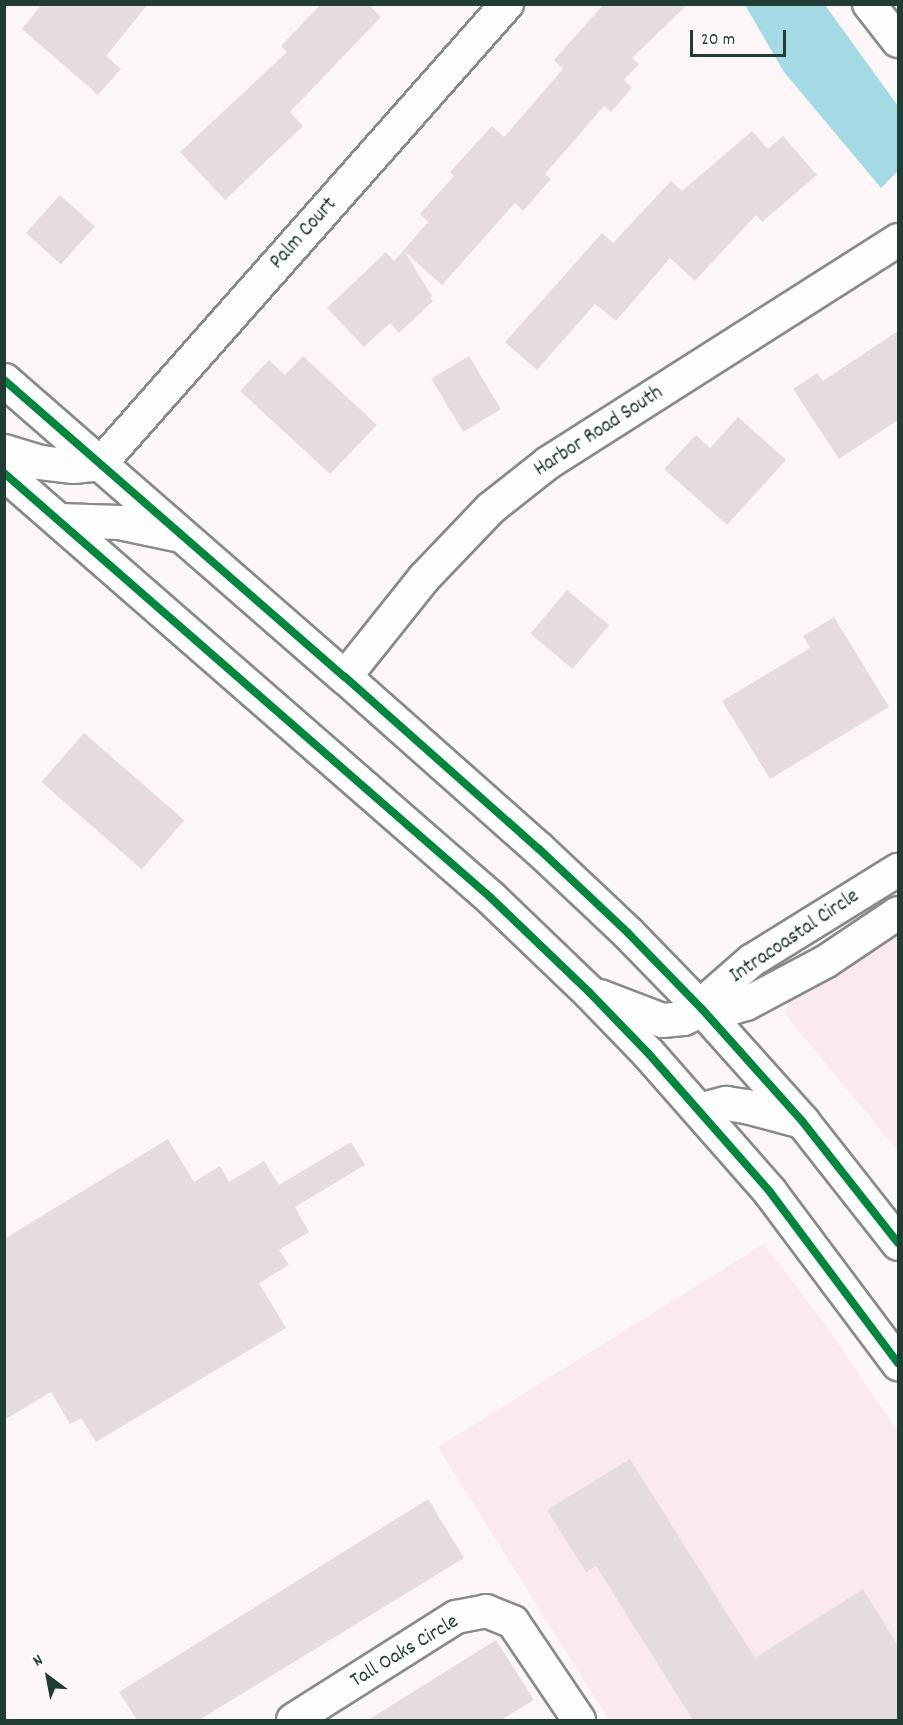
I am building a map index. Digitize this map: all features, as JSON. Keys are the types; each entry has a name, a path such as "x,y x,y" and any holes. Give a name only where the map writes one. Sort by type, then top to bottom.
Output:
{"main road":[{"path":"4,380 539,849 702,1009 802,1121 898,1244"},
{"path":"4,451 40,462 74,466 101,463"},
{"path":"4,473 490,897 589,992 699,1110 770,1192 898,1363"},
{"path":"59,520 119,522 184,536"},
{"path":"589,992 662,1020 683,1018 702,1009"},
{"path":"699,1110 726,1103 802,1121"}],"street":[{"name":"Palm Court","path":"101,463 507,4"},
{"path":"869,4 898,41"},
{"name":"Harbor Road South","path":"345,677 424,578 491,508 548,463 898,240"},
{"name":"Intracoastal Circle","path":"702,1009 710,997 751,961 898,870"},
{"name":"Intracoastal Circle","path":"702,1009 732,1008 746,1004 825,962 898,913"},
{"name":"Tall Oaks Circle","path":"293,1720 456,1617 486,1611 513,1622 579,1720"}],"shaded area":[{"path":"898,932 898,1151 785,1014 791,998"},
{"path":"764,1244 824,1323 898,1432 898,1720 609,1720 438,1447"}],"water":[{"path":"745,5 825,5 898,106 898,171 881,188 784,72"}],"building":[{"path":"42,4 148,4 106,56 121,69 98,95 22,29"},
{"path":"321,4 368,4 381,17 290,112 303,126 225,200 180,152 287,52 281,46"},
{"path":"604,4 688,4 632,58 639,64 624,80 632,88 611,112 604,106 545,174 551,179 523,211 515,203 442,285 405,252 433,301 399,333 390,323 364,347 327,308 386,252 394,261 428,222 420,214 454,176 450,172 492,126 504,137 563,69 554,60"},
{"path":"752,131 768,149 783,136 817,175 762,222 756,215 695,281 670,258 616,321 595,304 537,370 505,342 602,233 613,243 671,181 682,191"},
{"path":"60,195 95,226 61,264 26,233"},
{"path":"898,331 898,420 839,459 793,389 817,373 823,381"},
{"path":"303,356 377,425 330,474 240,391 269,360 285,375"},
{"path":"469,356 501,409 463,432 431,379"},
{"path":"738,417 786,460 727,525 664,469 696,435 710,448"},
{"path":"567,590 609,625 572,669 530,634"},
{"path":"834,617 889,707 770,779 722,701 810,648 803,636"},
{"path":"84,733 184,820 142,869 41,782"},
{"path":"168,1139 194,1182 220,1166 229,1182 264,1161 279,1185 351,1142 365,1165 295,1207 309,1232 279,1250 289,1265 259,1283 286,1328 96,1442 81,1418 70,1424 51,1392 4,1420 4,1239"},
{"path":"630,1459 755,1658 863,1589 898,1646 898,1720 693,1720 596,1566 586,1572 547,1510"},
{"path":"428,1499 464,1558 199,1720 137,1720 119,1692"},
{"path":"496,1640 534,1700 501,1720 368,1720"}],"cycle path":[{"path":"4,380 345,677 539,849 628,933 702,1009 802,1121 898,1243"},
{"path":"4,473 490,897 589,992 648,1053 770,1192 898,1363"}]}
